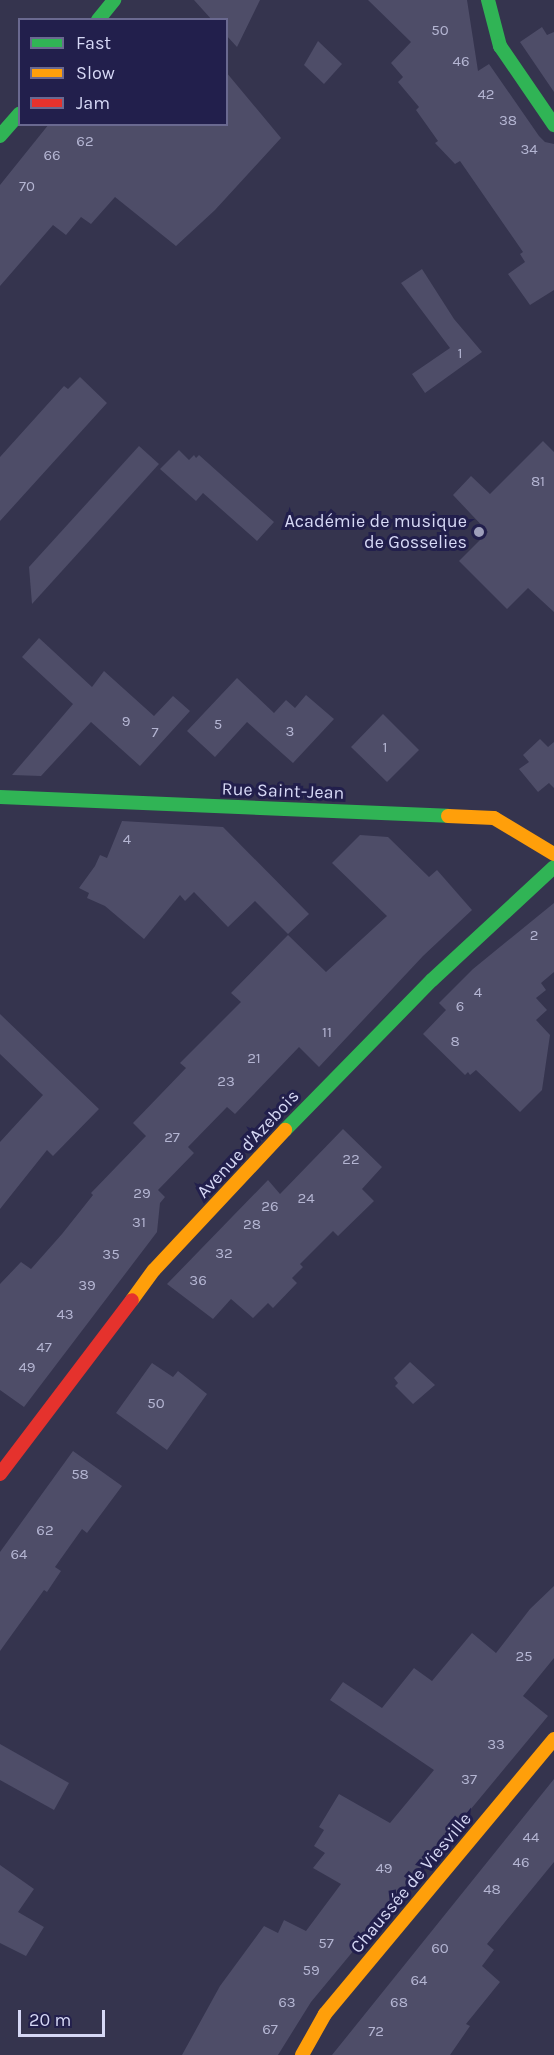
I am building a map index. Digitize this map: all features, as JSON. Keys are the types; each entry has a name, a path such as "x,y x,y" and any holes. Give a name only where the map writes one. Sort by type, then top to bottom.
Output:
{"street":[{"path":"100,18 114,0"},
{"path":"488,0 500,46 554,125"},
{"path":"0,136 18,114"},
{"name":"Rue Saint-Jean","path":"0,797 494,818 554,854"},
{"name":"Avenue d'Azebois","path":"0,1473 154,1270 301,1113 424,988 554,867"},
{"name":"Chaussée de Viesville","path":"302,2055 325,2014 554,1740"}],"building":[{"path":"194,0 260,0 237,47 228,37 228,18 210,18"},
{"path":"368,0 467,0 478,71 489,64 539,136 545,142 554,144 554,290 530,305 508,274 525,262 520,254 523,252 460,161 455,164 435,143 438,141 416,110 419,107 398,82 403,77 391,63 411,42"},
{"path":"542,27 547,35 554,32 554,92 520,42"},
{"path":"318,41 342,64 324,84 304,65"},
{"path":"228,74 281,138 215,210 176,246 115,197 91,224 81,217 66,235 53,225 0,286 0,185 47,126 228,126"},
{"path":"422,269 454,319 482,352 425,393 412,374 450,348 401,283"},
{"path":"80,377 107,403 0,521 0,457 64,386 68,389"},
{"path":"543,441 554,452 554,612 528,588 507,609 459,561 488,532 453,495 471,476 490,494"},
{"path":"139,446 159,464 32,604 29,567"},
{"path":"179,450 189,460 194,455 196,458 199,455 274,522 257,541 203,493 196,501 160,469"},
{"path":"39,638 92,687 104,671 154,716 173,696 190,711 140,766 91,722 41,776 12,775 73,704 22,657"},
{"path":"237,678 274,713 286,700 295,708 306,695 334,719 293,763 247,722 215,757 187,731"},
{"path":"383,714 419,750 387,782 351,747"},
{"path":"540,739 548,747 554,742 554,788 549,783 538,792 519,769 529,762 523,755"},
{"path":"122,821 223,827 309,914 288,934 255,901 228,927 194,892 185,901 180,895 144,939 105,906 87,898 89,893 79,888 100,855 107,858"},
{"path":"360,835 388,837 429,877 437,870 472,910 423,956 319,1067 299,1047 235,1114 227,1107 188,1147 194,1153 158,1190 165,1197 160,1203 157,1232 24,1407 0,1390 0,1284 21,1262 31,1269 93,1195 91,1193 146,1136 133,1123 186,1068 180,1063 241,1002 231,993 288,935 326,972 387,916 332,863"},
{"path":"554,903 554,972 541,983 546,990 536,998 547,1010 536,1020 550,1035 542,1090 520,1112 476,1070 470,1075 468,1072 465,1075 423,1034 446,1010 439,1003 473,969"},
{"path":"0,1014 99,1109 53,1156 47,1150 0,1209 0,1142 43,1095 0,1054"},
{"path":"343,1129 382,1167 362,1189 374,1201 338,1236 333,1231 300,1264 303,1267 292,1278 297,1283 273,1308 268,1303 253,1318 231,1299 213,1319 167,1284 268,1180 280,1194"},
{"path":"410,1362 435,1385 413,1404 395,1386 398,1383 394,1378"},
{"path":"152,1363 173,1377 178,1371 207,1394 167,1450 116,1413"},
{"path":"73,1451 122,1486 87,1533 82,1529 55,1567 61,1571 47,1592 44,1590 0,1651 0,1552"},
{"path":"554,1586 554,1658 523,1696 548,1716 311,2002 278,2055 182,2055 220,1986 264,1926 278,1933 284,1920 306,1931 341,1884 313,1868 325,1853 314,1846 324,1830 319,1827 339,1794 390,1823 434,1770 330,1700 343,1682 382,1708 414,1668 432,1681 472,1633 496,1653 530,1609"},
{"path":"0,1744 69,1783 54,1810 0,1780"},
{"path":"554,1779 554,1862 487,1944 494,1950 482,1966 500,1982 466,2024 470,2026 450,2055 332,2055"},
{"path":"0,1865 34,1889 18,1912 44,1927 26,1956 0,1943"}],"traffic: fast":[{"path":"100,18 114,0"},
{"path":"488,0 500,46 554,125"},
{"path":"0,136 18,115"},
{"path":"0,797 448,816"},
{"path":"285,1130 432,980 554,867"}],"traffic: slow":[{"path":"448,816 494,818 554,854"},
{"path":"132,1300 154,1270 285,1130"},
{"path":"302,2055 325,2014 554,1739"}],"traffic: jam":[{"path":"0,1474 132,1300"}],"place":[{"name":"Académie de musique de Gosselies","path":"479,532"}]}
